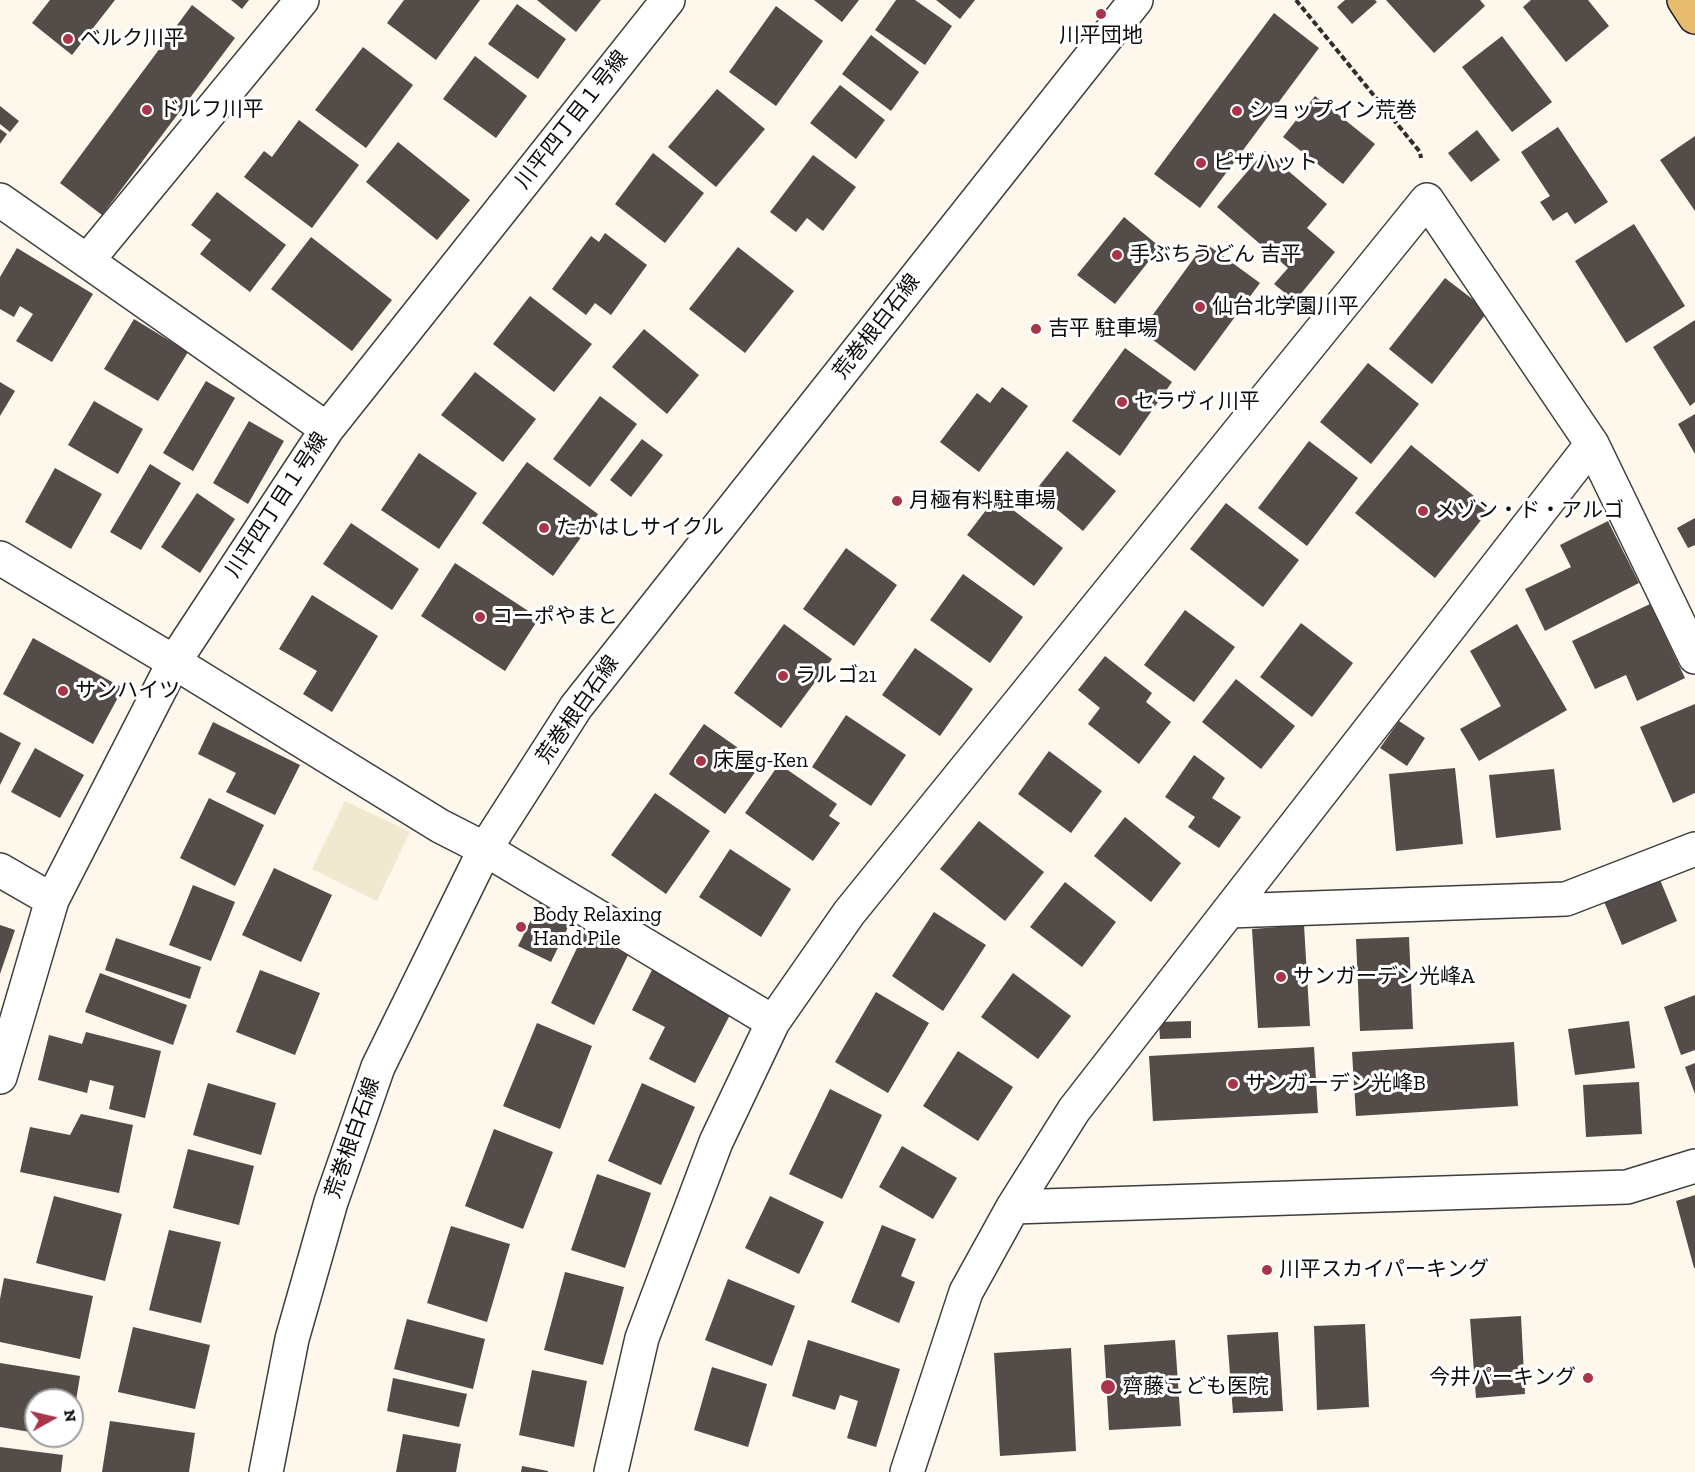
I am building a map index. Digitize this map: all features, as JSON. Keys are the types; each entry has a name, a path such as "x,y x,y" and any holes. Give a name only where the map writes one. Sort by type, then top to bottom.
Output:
{"main road":[{"path":"1684,0 1695,17"}],"street":[{"path":"87,261 302,0"},
{"name":"川平四丁目１号線","path":"0,1077 52,900 174,662 327,429 668,0"},
{"name":"荒巻根白石線","path":"266,1472 292,1339 331,1202 378,1067 484,849 576,707 1136,0"},
{"path":"0,200 327,429"},
{"path":"611,1472 642,1338 716,1142 773,1022 849,913 1426,200 1592,444 1695,657"},
{"path":"907,1472 966,1292 1013,1208 1074,1110 1592,444"},
{"path":"0,558 440,826 484,849 773,1022"},
{"path":"1229,911 1566,899 1695,849"},
{"path":"0,870 52,900"},
{"path":"1013,1208 1627,1187 1695,1166"}],"path":[{"path":"1296,0 1420,152 1426,200"}],"shaded area":[{"path":"345,801 410,832 377,901 312,869"}],"building":[{"name":"ベルク川平","path":"50,0 115,0 72,55 32,23"},
{"path":"231,0 249,0 242,9"},
{"path":"404,0 480,0 436,60 387,23"},
{"path":"537,0 601,0 576,32"},
{"path":"814,0 859,0 842,22"},
{"path":"896,0 915,0 952,26 925,65 875,30"},
{"path":"936,0 975,0 960,19"},
{"path":"1345,0 1375,0 1377,2 1352,24 1337,7"},
{"path":"1386,0 1480,0 1485,6 1434,53"},
{"path":"1531,0 1588,0 1609,26 1566,62 1523,7"},
{"path":"517,4 566,39 538,79 488,44"},
{"name":"ドルフ川平","path":"192,5 235,38 102,215 60,183"},
{"path":"776,6 823,41 776,106 729,72"},
{"name":"ショップイン荒巻","path":"1274,13 1319,48 1200,208 1154,174"},
{"path":"871,35 919,72 891,111 842,74"},
{"path":"1502,36 1552,102 1512,132 1462,67"},
{"path":"363,47 413,85 366,148 315,110"},
{"path":"475,56 527,96 496,138 443,99"},
{"path":"840,85 885,120 856,159 810,123"},
{"path":"717,89 765,129 716,187 668,147"},
{"path":"1315,96 1375,144 1343,184 1283,137"},
{"path":"0,106 19,121 10,132 0,124"},
{"path":"299,120 359,165 312,228 244,177 264,151 272,157"},
{"path":"1558,127 1608,202 1575,224 1567,212 1553,221 1540,202 1550,196 1521,152"},
{"path":"0,129 7,134 0,144"},
{"path":"1477,130 1500,160 1471,182 1448,153"},
{"path":"1695,136 1695,211 1660,160"},
{"path":"398,142 470,200 437,240 366,182"},
{"path":"1265,151 1327,204 1307,228 1335,252 1295,301 1274,284 1288,268 1217,207"},
{"path":"653,153 704,193 665,243 615,204"},
{"path":"813,155 856,187 823,231 807,218 796,232 770,212"},
{"path":"217,192 286,245 250,292 200,254 211,240 191,225"},
{"path":"1124,217 1160,247 1115,304 1077,275"},
{"path":"1634,224 1685,306 1626,343 1575,261"},
{"path":"605,233 647,265 611,315 595,303 586,315 552,289 591,236 599,242"},
{"path":"311,237 392,300 352,351 271,289"},
{"name":"仙台北学園川平","path":"1205,243 1260,283 1195,371 1141,331"},
{"path":"738,247 794,291 745,353 689,309"},
{"path":"17,248 93,294 52,362 16,341 33,314 20,306 14,317 0,309 0,277"},
{"path":"1445,278 1488,311 1432,384 1389,349"},
{"path":"530,296 592,344 554,392 493,344"},
{"path":"134,319 188,352 158,401 104,369"},
{"path":"1695,320 1695,402 1690,406 1653,347"},
{"path":"644,329 699,375 667,414 612,367"},
{"name":"セラヴィ川平","path":"1125,348 1172,382 1120,456 1072,421"},
{"path":"1368,363 1419,404 1371,464 1320,422"},
{"path":"475,372 536,419 503,462 441,415"},
{"path":"206,381 235,398 193,471 163,453"},
{"path":"0,382 15,391 0,416"},
{"path":"1002,387 1028,406 979,472 940,442 977,393 990,403"},
{"path":"600,396 637,424 590,487 553,459"},
{"path":"94,401 143,429 118,474 68,445"},
{"path":"1695,414 1695,454 1678,424"},
{"path":"249,421 284,441 248,504 213,483"},
{"path":"642,439 663,455 631,497 610,480"},
{"path":"1309,441 1358,478 1307,546 1258,508"},
{"name":"メゾン・ド・アルゴ","path":"1411,445 1490,509 1435,578 1355,513"},
{"path":"1067,451 1116,491 1083,531 1035,491"},
{"path":"419,453 477,493 439,549 381,510"},
{"path":"527,462 598,514 553,576 482,523"},
{"path":"150,464 181,483 141,550 110,532"},
{"path":"55,468 102,494 71,549 25,522"},
{"path":"197,493 235,519 200,573 161,547"},
{"path":"996,497 1063,548 1034,586 967,535"},
{"path":"1226,503 1299,560 1263,607 1190,549"},
{"path":"1695,518 1695,545 1688,548 1677,528"},
{"path":"1608,521 1639,583 1545,631 1525,589 1571,567 1560,545"},
{"path":"351,523 419,569 392,610 323,564"},
{"path":"846,548 897,585 854,646 803,609"},
{"name":"コーポやまと","path":"455,563 539,618 505,671 421,616"},
{"path":"963,574 1023,617 990,663 930,620"},
{"path":"312,595 378,636 332,712 303,694 317,671 279,649"},
{"path":"1650,604 1685,678 1637,701 1626,675 1595,689 1572,641"},
{"path":"1185,610 1235,647 1194,702 1144,665"},
{"path":"1301,623 1353,663 1312,717 1260,677"},
{"name":"ラルゴ21","path":"784,624 832,659 781,728 734,693"},
{"path":"1517,624 1567,710 1479,761 1460,729 1501,706 1470,651"},
{"name":"サンハイツ","path":"33,638 123,688 93,744 3,694"},
{"path":"915,648 973,689 940,736 882,695"},
{"path":"1105,656 1152,693 1146,702 1171,722 1139,764 1088,724 1100,708 1078,690"},
{"path":"1236,679 1295,726 1261,769 1202,722"},
{"path":"1695,704 1695,793 1673,803 1640,727"},
{"path":"846,715 906,755 871,806 812,767"},
{"path":"1399,721 1425,738 1407,766 1380,748"},
{"path":"213,722 300,765 275,815 226,792 236,773 198,754"},
{"path":"704,724 761,764 725,814 669,774"},
{"path":"0,732 21,743 0,785"},
{"path":"35,748 84,775 60,818 11,792"},
{"path":"1049,751 1102,791 1071,833 1018,794"},
{"path":"1194,755 1225,778 1212,798 1241,817 1219,848 1188,827 1195,817 1165,797"},
{"path":"779,764 837,804 829,816 840,823 813,861 745,813"},
{"path":"1455,768 1463,844 1396,851 1389,774"},
{"path":"1554,769 1561,830 1496,838 1489,775"},
{"path":"655,793 710,831 666,894 611,855"},
{"path":"209,798 264,825 235,886 180,858"},
{"path":"1125,817 1181,863 1151,902 1094,856"},
{"path":"979,821 1044,872 1005,921 940,869"},
{"path":"730,849 791,889 761,937 699,897"},
{"path":"274,868 332,895 301,962 242,935"},
{"path":"1658,875 1677,921 1622,945 1603,899"},
{"path":"1065,882 1116,922 1082,967 1030,927"},
{"path":"193,885 235,902 211,961 169,945"},
{"path":"540,902 572,919 551,962 518,946"},
{"path":"934,912 986,945 943,1011 892,976"},
{"path":"0,925 15,930 0,974"},
{"name":"サンガーデン光峰A","path":"1304,925 1310,1026 1258,1028 1252,929"},
{"path":"584,933 628,955 594,1025 551,1003"},
{"path":"1409,937 1413,1029 1360,1031 1356,939"},
{"path":"116,938 201,967 190,999 105,970"},
{"path":"654,966 734,1007 695,1083 649,1059 665,1027 632,1010"},
{"path":"260,970 320,993 295,1055 236,1032"},
{"path":"100,973 187,1005 173,1045 85,1012"},
{"path":"1013,973 1071,1016 1038,1059 981,1017"},
{"path":"876,992 929,1023 888,1093 835,1062"},
{"path":"1695,995 1695,1050 1681,1055 1664,1007"},
{"path":"1191,1021 1191,1038 1160,1039 1159,1022"},
{"path":"1629,1021 1635,1068 1575,1075 1568,1029"},
{"path":"537,1023 592,1046 560,1129 503,1106"},
{"path":"86,1032 161,1051 145,1118 109,1109 114,1086 90,1080 87,1093 38,1080 49,1035 82,1044"},
{"path":"1514,1042 1518,1106 1356,1116 1352,1052"},
{"name":"サンガーデン光峰B","path":"1314,1047 1318,1113 1153,1121 1149,1056"},
{"path":"958,1051 1013,1087 978,1141 923,1106"},
{"path":"1695,1063 1695,1094 1685,1067"},
{"path":"1639,1082 1642,1134 1586,1137 1583,1085"},
{"path":"208,1083 276,1103 261,1155 193,1135"},
{"path":"642,1083 695,1107 661,1185 608,1161"},
{"path":"830,1089 882,1115 842,1199 789,1174"},
{"path":"81,1114 133,1125 119,1193 20,1172 30,1127 70,1135"},
{"path":"494,1129 553,1152 523,1229 465,1206"},
{"path":"902,1146 957,1178 933,1219 879,1187"},
{"path":"188,1149 254,1166 239,1225 173,1208"},
{"path":"597,1174 651,1193 625,1268 571,1250"},
{"path":"1695,1195 1695,1268 1694,1268 1676,1201"},
{"path":"54,1196 122,1214 105,1281 36,1263"},
{"path":"770,1196 824,1222 799,1274 745,1248"},
{"path":"882,1225 916,1239 901,1276 915,1282 899,1323 851,1302"},
{"path":"451,1226 510,1244 487,1322 427,1303"},
{"path":"169,1230 221,1242 201,1323 149,1310"},
{"path":"565,1272 624,1287 603,1365 544,1350"},
{"path":"4,1278 93,1296 80,1359 0,1342 0,1299"},
{"path":"728,1279 795,1306 772,1366 705,1340"},
{"path":"1521,1316 1525,1394 1476,1398 1470,1319"},
{"path":"407,1319 485,1339 473,1389 394,1369"},
{"path":"1365,1324 1369,1407 1317,1410 1314,1326"},
{"path":"133,1327 210,1345 195,1409 118,1392"},
{"path":"1278,1332 1283,1411 1233,1413 1227,1335"},
{"path":"808,1340 900,1369 876,1447 847,1438 858,1401 840,1395 835,1410 792,1396"},
{"path":"1175,1340 1181,1426 1109,1430 1104,1345"},
{"path":"1071,1348 1076,1451 1000,1456 994,1353"},
{"path":"0,1363 80,1376 78,1388 24,1388 24,1431 0,1427"},
{"path":"712,1367 767,1384 748,1447 694,1430"},
{"path":"532,1370 587,1381 574,1447 519,1435"},
{"path":"393,1378 467,1394 459,1427 387,1411"},
{"path":"110,1421 195,1433 189,1472 102,1472"},
{"path":"403,1434 461,1444 456,1472 396,1472"},
{"path":"0,1447 63,1455 61,1472 0,1472"},
{"path":"522,1466 548,1471 548,1472 521,1472"}],"place":[{"name":"川平団地","path":"1101,14"},
{"name":"ベルク川平","path":"68,39"},
{"name":"ドルフ川平","path":"147,110"},
{"name":"ショップイン荒巻","path":"1237,111"},
{"name":"ピザハット","path":"1201,163"},
{"name":"手ぶちうどん 吉平","path":"1117,255"},
{"name":"仙台北学園川平","path":"1200,307"},
{"name":"吉平 駐車場","path":"1036,329"},
{"name":"セラヴィ川平","path":"1122,402"},
{"name":"月極有料駐車場","path":"897,501"},
{"name":"メゾン・ド・アルゴ","path":"1423,511"},
{"name":"たかはしサイクル","path":"544,528"},
{"name":"コーポやまと","path":"480,617"},
{"name":"ラルゴ21","path":"783,676"},
{"name":"サンハイツ","path":"63,691"},
{"name":"床屋g-Ken","path":"701,761"},
{"name":"Body Relaxing Hand Pile","path":"521,927"},
{"name":"サンガーデン光峰A","path":"1281,977"},
{"name":"サンガーデン光峰B","path":"1233,1084"},
{"name":"川平スカイパーキング","path":"1267,1270"},
{"name":"今井パーキング","path":"1588,1378"},
{"name":"齊藤こども医院","path":"1108,1387"}]}
